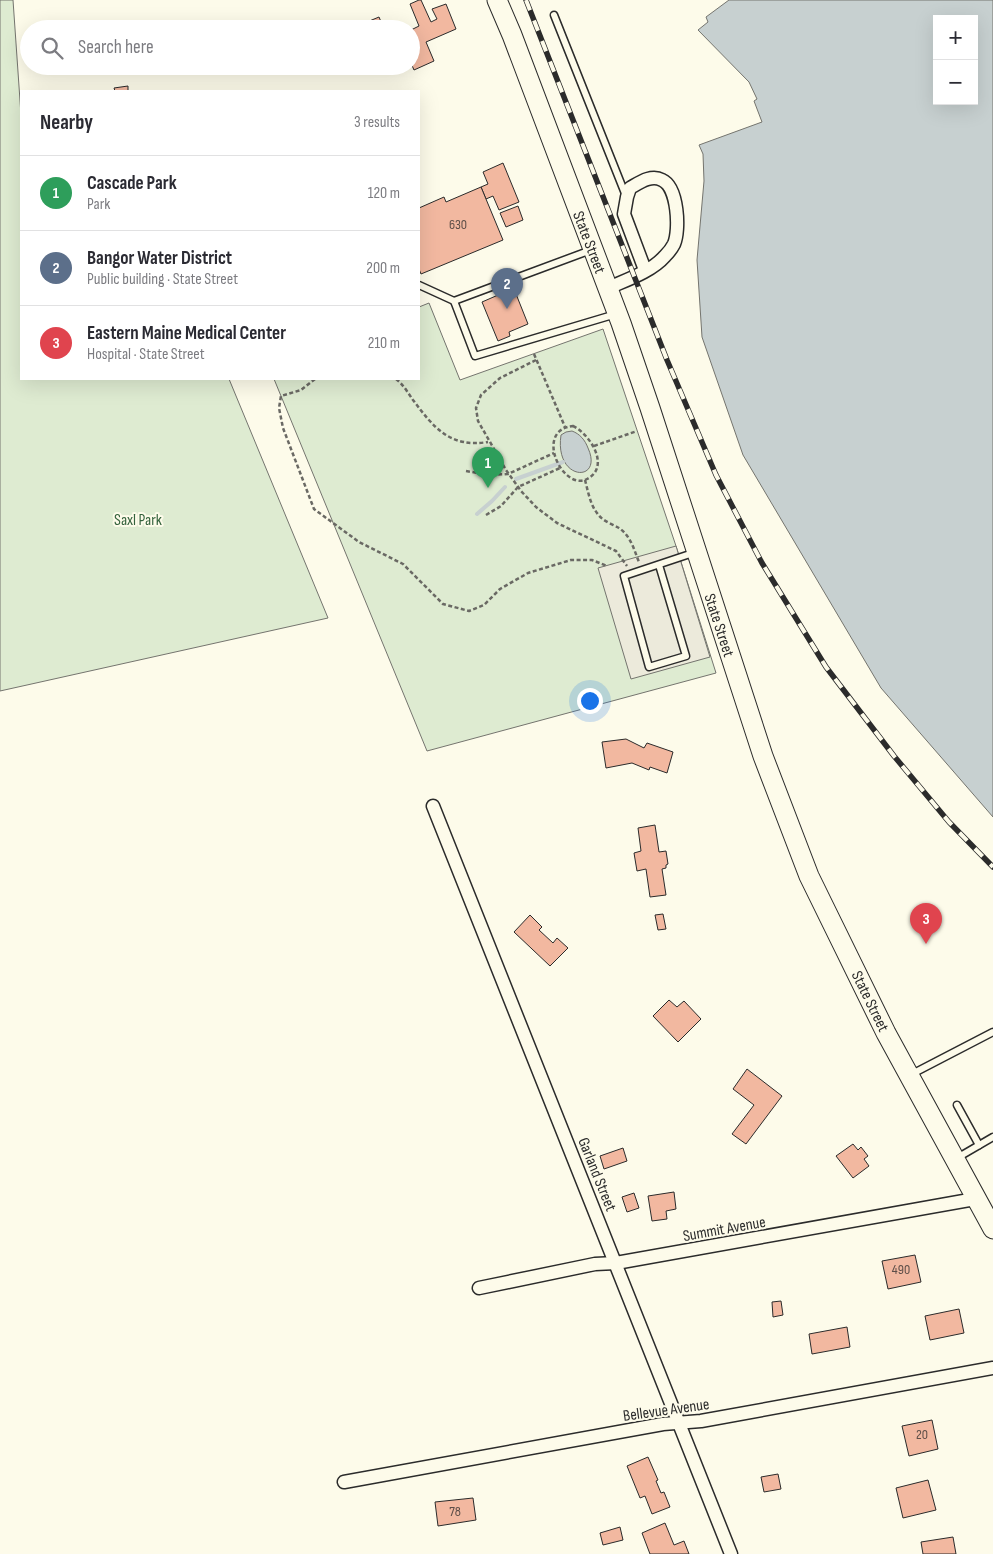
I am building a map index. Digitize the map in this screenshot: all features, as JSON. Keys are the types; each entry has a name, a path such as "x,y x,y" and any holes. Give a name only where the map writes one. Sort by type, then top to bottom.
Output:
{"main road":[{"name":"State Street","path":"497,0 608,288 650,408 763,756 809,876 886,1033 975,1199 990,1219"}],"street":[{"path":"608,288 655,266 664,258 675,243 677,218 672,188 662,180 653,178 644,180 630,188 624,214 646,270"},
{"name":"Garland Street","path":"433,806 731,1554"},
{"name":"Summit Avenue","path":"479,1288 595,1264 616,1263 975,1199"},
{"name":"Bellevue Avenue","path":"344,1482 679,1422 701,1421 993,1368"}],"lane":[{"path":"554,15 627,197"},
{"path":"454,301 592,249"},
{"path":"420,285 454,301 475,356 617,314"},
{"path":"659,565 686,656 649,667 624,576 696,552"},
{"path":"909,1075 993,1032"},
{"path":"957,1106 979,1145"},
{"path":"954,1160 993,1136"}],"path":[{"path":"534,354 565,427"},
{"path":"536,360 500,378 481,394 476,408 478,421 488,442 508,474 536,508 557,523 616,551 632,573"},
{"path":"315,380 301,390 281,396 279,408 283,428 314,509 359,542 403,564 443,604 469,611 484,605 500,588 528,573 571,560 592,560 607,566"},
{"path":"397,380 426,416 446,435 462,443 477,444 488,442"},
{"path":"573,426 582,430 594,446 597,468 585,480 576,480 567,475 555,458 554,439 559,431 565,427 573,426"},
{"path":"594,446 638,431"},
{"path":"466,471 490,475 508,474 554,453"},
{"path":"486,515 501,506 518,487 560,467"},
{"path":"585,480 597,514 622,530 627,536 642,570"}],"green space":[{"name":"Saxl Park","path":"0,0 13,0 20,101 20,380 229,380 328,618 0,691"},
{"path":"429,303 460,380 603,329 676,546 716,673 427,751 274,380 420,380 420,307"}],"shaded area":[{"path":"729,0 993,0 993,817 881,688 743,455 702,337 697,260 704,181 703,154 699,145 762,122 754,101 757,99 749,82 698,30 708,22 706,17"},
{"path":"572,431 582,438 588,448 591,459 590,467 585,472 571,469 565,462 561,450 561,435"},
{"path":"676,546 710,657 631,679 598,568"}],"building":[{"path":"421,0 431,22 437,19 432,9 446,4 456,29 426,42 434,61 420,67 420,20 417,20 410,4"},
{"path":"128,86 128,90 115,90 114,88"},
{"path":"503,163 519,202 499,210 493,196 486,199 481,187 488,184 483,172"},
{"path":"481,187 503,240 421,274 420,208 444,197 446,202"},
{"path":"518,206 523,220 506,227 500,213"},
{"path":"505,292 507,298 516,294 528,324 509,332 510,336 498,341 482,302"},
{"path":"626,739 644,748 647,743 673,752 667,773 650,767 649,770 632,763 606,768 602,742"},
{"path":"655,825 659,852 666,851 668,864 666,868 662,869 666,895 650,897 646,869 637,871 634,853 641,851 638,828"},
{"path":"663,914 666,929 658,930 655,915"},
{"path":"530,915 542,927 539,930 553,943 557,938 568,948 550,966 514,932"},
{"path":"669,1000 677,1007 684,1001 701,1019 678,1042 653,1016"},
{"path":"747,1069 782,1096 746,1144 732,1134 754,1105 733,1089"},
{"path":"853,1144 858,1150 861,1147 868,1156 864,1159 869,1166 853,1178 836,1156"},
{"path":"623,1148 627,1161 604,1169 600,1156"},
{"path":"674,1192 676,1209 666,1211 667,1219 652,1221 648,1196"},
{"path":"634,1193 639,1208 627,1212 622,1197"},
{"path":"915,1255 921,1282 888,1289 882,1261"},
{"path":"781,1301 783,1315 773,1317 772,1302"},
{"path":"959,1309 964,1333 930,1340 925,1316"},
{"path":"847,1327 850,1347 812,1354 809,1334"},
{"path":"932,1420 938,1449 909,1456 902,1426"},
{"path":"648,1457 658,1480 656,1481 661,1493 664,1492 670,1507 652,1514 645,1496 640,1498 627,1466"},
{"path":"778,1474 781,1489 764,1492 761,1477"},
{"path":"928,1480 936,1510 903,1518 896,1488"},
{"path":"473,1498 476,1520 438,1526 435,1502"},
{"path":"665,1523 674,1545 684,1541 689,1554 650,1554 642,1533"},
{"path":"620,1527 623,1540 603,1545 600,1533"},
{"path":"953,1537 956,1554 923,1554 921,1542"}],"waterway":[{"path":"516,479 563,462"},
{"path":"477,514 505,487"}],"railway":[{"path":"526,0 667,360 716,475 762,563 826,667 894,756 949,822 993,867"}],"place":[{"name":"Bangor Water District","path":"507,309"},
{"name":"Cascade Park","path":"488,488"},
{"name":"Eastern Maine Medical Center","path":"926,944"}]}
